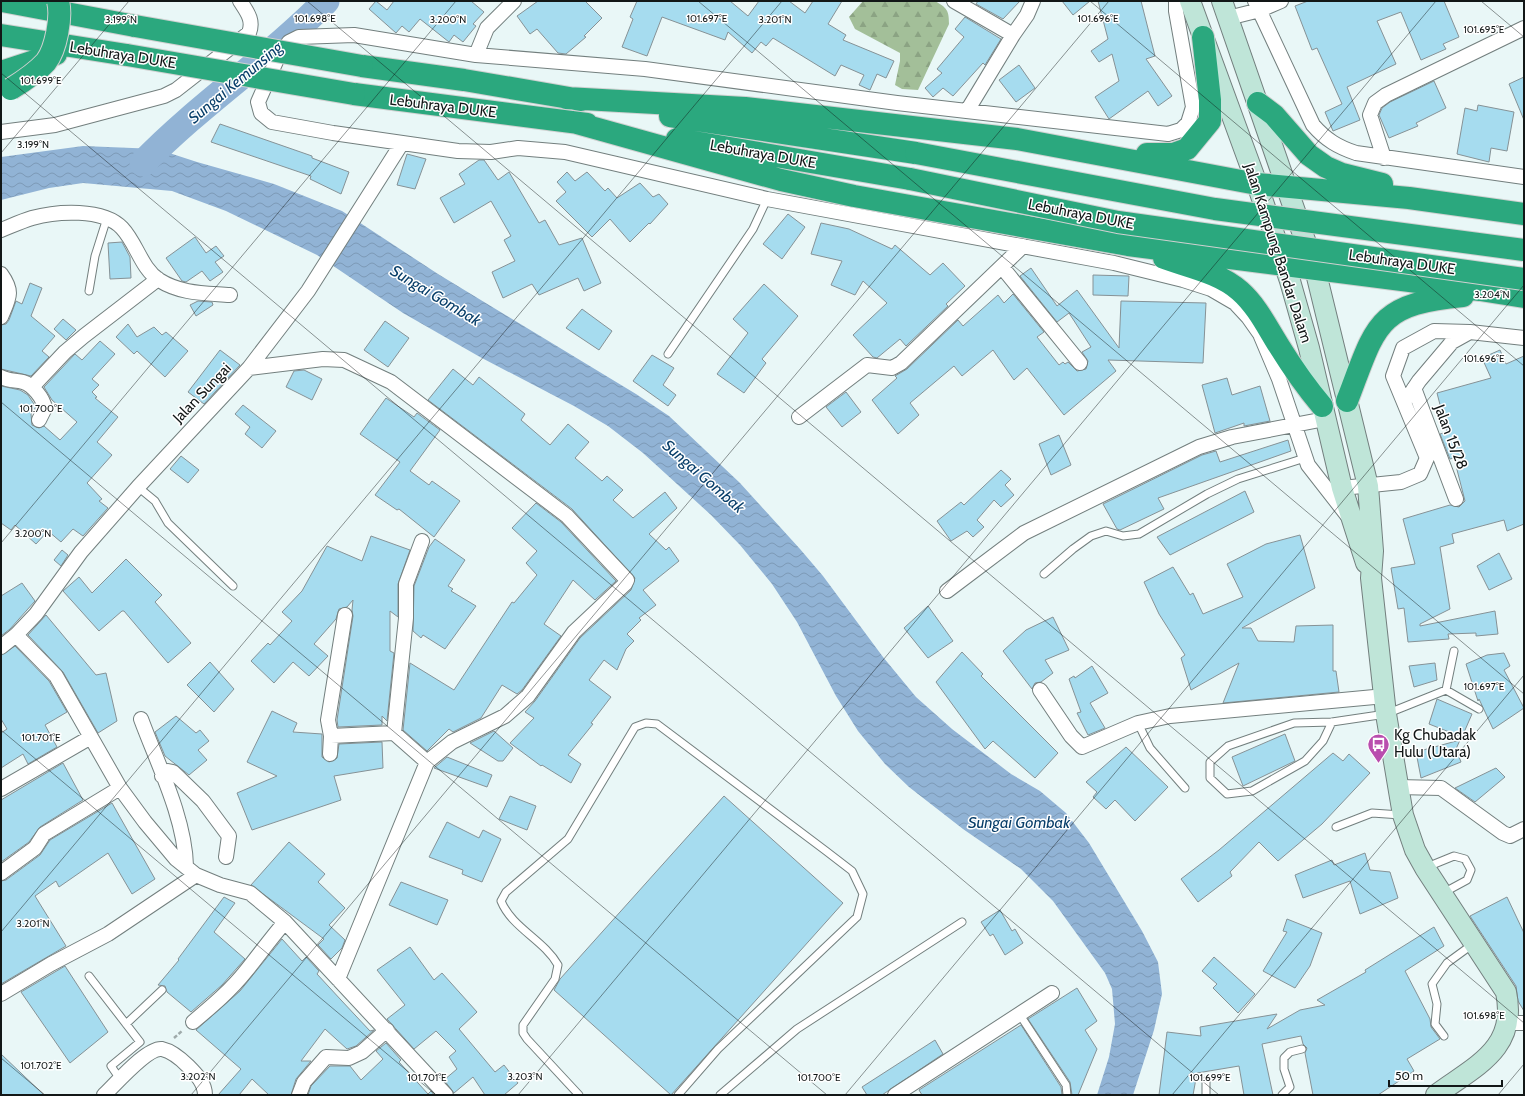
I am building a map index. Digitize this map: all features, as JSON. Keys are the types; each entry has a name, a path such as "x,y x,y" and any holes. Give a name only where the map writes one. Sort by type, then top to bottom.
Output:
{"highway":[{"name":"Lebuhraya DUKE","path":"2,1 67,8 135,26 362,66 464,80 712,123 916,153 1215,209 1524,250"},
{"path":"1,92 12,89 34,74 47,60 59,24 67,8"},
{"name":"Lebuhraya DUKE","path":"1,35 354,94 574,122 910,180 1118,222 1524,279"},
{"path":"1116,157 1142,154 1173,154 1187,149 1200,136 1210,122 1210,100 1203,37"},
{"path":"1,72 24,66 73,47"},
{"path":"566,98 745,108 1017,139 1257,184 1409,198 1524,214"},
{"path":"1258,103 1274,115 1309,155 1326,167 1342,174 1367,181 1524,211"},
{"path":"574,122 781,180 847,195 1128,245 1285,264 1524,297"},
{"path":"1128,245 1207,273 1229,283 1240,291 1254,306 1323,412"},
{"path":"1347,401 1373,334 1393,313 1420,302 1435,299 1502,294"}],"street":[{"path":"1,132 55,125 164,96 176,90 249,33 252,24 250,16 240,1"},
{"path":"476,55 487,28 514,1"},
{"path":"954,1 1013,35"},
{"path":"967,111 1013,35 1027,15 1033,1"},
{"path":"1176,1 1176,11 1193,107 1188,124 1181,130 1168,134 881,101 645,69 476,55 354,35 299,37 289,42 278,57 258,102 261,113 272,122 333,133 458,150 491,152 518,148 565,152 767,199 1114,263 1183,280 1211,289 1234,303 1248,316 1260,334 1279,379 1308,465 1353,523"},
{"name":"Jalan Kampung Bandar Dalam","path":"1190,1 1285,264 1309,348 1342,488 1371,578"},
{"path":"1225,10 1281,1"},
{"path":"1257,6 1313,125 1325,138 1340,148 1384,158 1521,174"},
{"name":"Jalan Kampung Bandar Dalam","path":"1225,10 1315,269 1368,486 1373,551 1371,578 1385,705 1403,815 1415,850 1425,868 1475,942 1506,992 1516,1023 1489,1056 1436,1095"},
{"path":"1384,158 1370,115 1375,103 1386,94 1524,28"},
{"name":"Jalan Sungai","path":"1,647 16,635 36,614 80,552 138,487 249,368 308,291 377,184 402,142"},
{"path":"1,230 32,218 58,213 88,214 107,218 122,228 144,263 158,279 182,291 230,295"},
{"path":"799,417 867,365 892,368 901,363 1002,268 1023,246"},
{"path":"1002,268 1080,363"},
{"path":"1,274 8,284 10,295 1,317"},
{"path":"32,387 65,352 158,279"},
{"path":"1342,488 1401,482 1420,474 1427,458 1393,376 1403,348 1434,331 1470,332 1524,338"},
{"path":"1404,402 1452,342 1470,332"},
{"path":"249,368 323,359 344,360 391,382 567,516 627,580 625,584 574,632 528,696 505,716 452,742 427,762 338,979"},
{"path":"1,378 24,382 32,387 46,408 39,420"},
{"name":"Jalan 15/28","path":"1414,388 1456,499"},
{"path":"947,591 1024,533 1165,463 1205,445 1232,437 1294,424 1323,412"},
{"path":"394,733 406,618 406,584 422,541"},
{"path":"330,754 331,736 328,720 345,615"},
{"path":"16,635 56,676 120,788 145,822 176,858 191,871 220,885 250,893 285,922 446,1095"},
{"path":"1040,690 1071,736 1082,747 1138,723 1170,716 1385,705"},
{"path":"141,719 177,812 191,871"},
{"path":"331,736 394,733 427,762"},
{"path":"1,790 91,737"},
{"path":"162,776 168,771 173,772 204,801 229,836 226,857"},
{"path":"1398,787 1441,788 1503,833 1510,836 1524,829"},
{"path":"1,873 35,848 44,834 120,788"},
{"path":"1,994 51,964 108,934 191,871"},
{"path":"193,1022 219,1000 246,971 270,938 285,922"},
{"path":"903,1093 1052,993"},
{"path":"299,1095 304,1082 326,1057 348,1058 362,1052 387,1030"},
{"path":"104,1095 152,1051 162,1049 176,1056 200,1078 205,1095"}],"lane":[{"path":"668,354 752,229 767,199"},
{"path":"89,291 96,256 107,218"},
{"path":"1044,574 1073,549 1091,536 1106,531 1123,536 1139,534 1207,494 1238,479 1305,458"},
{"path":"138,487 154,502 168,523 234,586"},
{"path":"1446,690 1454,652"},
{"path":"1332,722 1323,741 1305,761 1252,791 1227,794 1210,778 1210,762 1228,746 1294,723 1332,722 1385,705 1446,690 1479,710"},
{"path":"579,1095 523,1033 523,1025 555,979 558,965 552,954 505,911 501,901 506,892 568,839 635,727 646,723 657,724 826,851 852,872 863,894 857,917 718,1049 678,1095"},
{"path":"1138,723 1150,748 1185,788"},
{"path":"1336,827 1372,813 1403,815"},
{"path":"1425,868 1454,856 1465,859 1471,870 1467,880 1442,894"},
{"path":"720,1095 797,1029 962,922"},
{"path":"1444,1036 1435,1024 1437,1004 1432,984 1447,963 1475,942"},
{"path":"89,976 140,1042 111,1066 120,1079"},
{"path":"126,1024 162,990"},
{"path":"1020,1015 1066,1085 1067,1095"},
{"path":"1282,1095 1290,1087 1284,1069 1284,1058 1290,1052 1302,1049"},
{"path":"1206,1080 1206,1095"}],"path":[{"path":"162,1049 193,1022"}],"green space":[{"path":"863,1 935,1 948,12 949,24 918,90 902,89 895,85 900,61 900,53 855,29 849,17"}],"water":[{"name":"Sungai Gombak","path":"83,146 157,149 274,184 342,211 438,274 636,394 669,416 740,483 800,549 823,576 883,657 916,697 952,729 1011,774 1040,791 1066,813 1089,843 1142,931 1158,962 1162,994 1154,1030 1133,1095 1097,1095 1109,1057 1115,1024 1112,989 1105,973 1053,901 1021,869 963,829 909,787 885,764 858,731 836,696 797,622 772,584 740,545 711,515 643,453 608,426 574,406 480,357 403,313 317,255 226,211 172,191 83,183 49,188 1,200 1,157"}],"building":[{"path":"376,1 387,10 394,1 471,1 484,12 473,24 476,26 463,42 454,35 449,42 420,19 409,32 402,26 396,33 369,9"},
{"path":"538,1 585,1 602,18 584,36 586,37 566,54 558,53 537,29 530,34 517,16"},
{"path":"637,1 730,1 748,16 759,1 789,1 805,13 813,1 842,1 828,24 846,35 843,40 894,61 886,78 877,74 870,90 859,85 864,75 841,65 835,76 773,38 766,46 761,42 752,53 728,32 725,40 662,17 647,56 622,47 633,19 630,17"},
{"path":"978,1 1020,1 1003,19 976,4"},
{"path":"1062,1 1090,1 1073,15"},
{"path":"1098,1 1141,1 1155,56 1146,59 1172,96 1158,106 1148,91 1109,119 1095,97 1119,81 1112,54 1099,62 1091,51 1108,39"},
{"path":"1308,1 1444,1 1459,37 1443,44 1446,49 1421,60 1401,12 1377,21 1396,64 1347,87 1360,120 1333,131 1325,112 1342,104 1317,48 1312,50 1295,6"},
{"path":"965,17 1001,39 985,65 983,63 953,96 943,88 933,97 925,88 942,73 937,69 964,37 955,29"},
{"path":"1019,65 1035,88 1016,102 999,80"},
{"path":"1524,77 1524,120 1509,84"},
{"path":"1434,81 1446,108 1416,123 1418,126 1389,138 1379,115 1382,108 1390,102"},
{"path":"1478,105 1514,112 1507,151 1491,148 1489,162 1457,154 1465,108 1477,111"},
{"path":"220,124 312,156 312,158 349,172 341,194 310,179 311,176 211,142"},
{"path":"407,154 426,159 415,189 397,185"},
{"path":"479,160 484,160 498,180 509,172 539,223 545,220 559,245 582,238 601,283 584,291 578,278 539,295 532,284 503,298 492,272 515,261 504,240 511,236 491,201 454,223 440,198 465,184 459,174"},
{"path":"567,172 575,181 587,172 605,191 608,188 617,198 640,183 653,197 659,194 668,204 650,224 649,223 630,242 610,219 592,237 556,201 566,192 557,182"},
{"path":"788,214 805,227 782,259 763,244"},
{"path":"821,223 849,229 892,249 895,245 930,275 943,263 965,286 946,304 948,306 906,346 900,339 877,358 873,357 853,335 887,303 863,281 855,295 831,285 842,261 811,254"},
{"path":"195,237 206,253 216,246 224,256 215,262 223,272 210,281 202,271 186,282 182,281 166,258"},
{"path":"122,242 130,257 131,278 110,279 108,243"},
{"path":"1031,268 1057,306 1077,290 1119,348 1121,301 1206,303 1203,363 1108,360 1116,371 1064,415 1027,368 1014,380 993,350 962,376 954,366 910,403 919,415 898,434 872,400 897,378 895,376 907,369 958,320 963,326 998,295 1004,303 1013,294 1044,332 1037,337 1059,365 1063,362 1065,364 1068,362 1077,371 1086,369 1088,361 1082,352 1091,347 1069,313 1057,322 1020,276"},
{"path":"1093,275 1129,276 1128,296 1093,295"},
{"path":"30,283 42,288 31,316 55,336 42,351 49,357 31,376 1,369 1,325 6,324 9,320 16,301 22,304"},
{"path":"764,284 798,316 762,359 766,363 744,393 717,374 748,333 733,319"},
{"path":"198,301 212,302 213,305 196,316 190,305"},
{"path":"582,309 612,331 599,350 566,328"},
{"path":"63,319 76,330 66,340 54,329"},
{"path":"385,321 409,338 388,367 364,350"},
{"path":"128,324 137,337 154,327 162,335 166,332 188,351 165,377 137,351 134,354 116,337"},
{"path":"100,341 115,354 92,379 99,385 92,392 97,397 95,398 118,417 97,442 112,455 87,483 102,499 99,501 108,508 83,536 73,529 61,542 48,531 36,544 15,525 11,530 1,523 1,386 20,390 28,395 36,407 31,414 32,425 39,428 44,426 60,440 77,422 52,400 44,387 75,354 82,360"},
{"path":"220,350 240,365 204,404 188,392"},
{"path":"1500,350 1506,364 1524,356 1524,524 1507,531 1504,520 1452,534 1454,543 1440,547 1450,609 1420,624 1420,626 1495,611 1498,634 1476,636 1476,633 1448,634 1449,639 1408,642 1404,608 1398,609 1391,568 1415,564 1403,519 1450,505 1459,507 1465,501 1454,458 1450,459 1440,434 1447,432 1437,393 1491,378 1482,358"},
{"path":"652,355 674,368 663,385 676,395 668,406 633,381"},
{"path":"453,369 473,385 479,377 525,414 521,420 550,445 568,424 589,442 575,458 602,481 607,476 623,490 613,500 633,518 665,492 677,508 649,534 666,550 669,547 679,561 643,590 656,605 639,618 641,620 627,634 634,641 626,649 617,670 604,660 589,680 611,697 591,723 593,724 568,755 581,764 571,783 542,765 541,766 510,743 534,718 525,712 535,701 580,638 631,590 635,578 572,509 428,400"},
{"path":"304,370 322,379 312,400 286,387 294,371"},
{"path":"1227,378 1232,395 1260,386 1270,421 1244,426 1244,423 1215,433 1202,385"},
{"path":"846,392 861,412 842,427 826,407"},
{"path":"386,398 414,417 417,413 440,430 410,471 429,485 432,481 460,501 434,537 399,509 397,510 375,495 400,462 360,434"},
{"path":"243,405 276,431 262,448 245,434 250,427 235,414"},
{"path":"1059,435 1071,465 1051,475 1039,444"},
{"path":"1288,440 1291,451 1158,498 1164,509 1120,530 1117,529 1103,504 1202,455 1216,451 1220,462"},
{"path":"181,456 199,470 188,483 170,469"},
{"path":"1001,470 1011,479 1005,485 1014,495 1001,507 994,500 977,520 984,527 973,537 967,531 951,541 937,521 961,502 964,505"},
{"path":"1245,491 1254,512 1170,555 1157,537"},
{"path":"536,503 561,522 616,581 595,600 573,580 544,624 561,636 522,690 517,694 502,685 481,718 453,732 449,729 427,751 403,730 410,663 454,690 512,602 514,603 537,575 526,563 537,551 512,528"},
{"path":"1300,535 1315,588 1242,628 1251,628 1258,641 1294,642 1296,626 1333,625 1333,671 1336,671 1339,692 1223,703 1239,663 1191,690 1181,658 1185,655 1159,614 1144,582 1173,567 1190,595 1193,593 1203,614 1243,597 1227,564 1266,544"},
{"path":"371,536 410,550 398,584 398,617 390,611 390,651 394,653 387,721 382,716 382,725 338,727 337,720 353,616 353,600 347,607 339,609 336,619 314,644 328,656 309,676 293,662 274,683 251,661 268,643 270,645 292,621 282,612 302,591 327,546 362,561"},
{"path":"435,539 465,560 448,586 453,589 451,591 476,606 445,649 423,635 421,638 413,631 414,586 429,547"},
{"path":"62,550 68,555 61,566 54,560"},
{"path":"1499,553 1512,579 1489,590 1477,566"},
{"path":"126,559 162,595 155,602 191,643 168,663 124,611 122,611 99,631 63,591 79,577 92,593"},
{"path":"22,583 35,601 10,629 1,636 1,596"},
{"path":"928,606 953,641 928,658 904,628"},
{"path":"46,615 96,675 106,673 117,721 98,733 63,672 28,635"},
{"path":"1053,617 1069,650 1045,660 1053,673 1041,682 1035,683 1032,689 1003,651 1026,630"},
{"path":"15,646 49,681 67,712 45,725 57,747 28,764 23,754 1,768 1,733 7,729 1,719 1,655"},
{"path":"962,652 983,674 981,676 1058,753 1035,778 993,741 985,749 936,682"},
{"path":"1504,653 1510,666 1504,670 1524,708 1493,729 1479,699 1478,701 1466,664 1487,655"},
{"path":"210,662 234,689 214,712 187,685"},
{"path":"1435,663 1437,680 1414,687 1409,666"},
{"path":"1092,666 1108,693 1090,703 1105,728 1088,735 1077,713 1081,712 1069,679 1074,676 1075,678"},
{"path":"1437,699 1472,714 1462,737 1429,724"},
{"path":"272,711 297,723 293,732 322,734 322,757 329,762 337,758 339,744 382,742 383,768 334,776 341,800 252,830 237,793 277,776 247,762"},
{"path":"176,716 196,733 200,730 209,741 198,750 207,760 189,775 165,756 155,732"},
{"path":"494,731 513,748 503,761 498,761 470,743"},
{"path":"1285,734 1295,761 1243,786 1232,757"},
{"path":"1460,740 1456,749 1461,762 1421,778 1416,752"},
{"path":"1126,747 1168,787 1135,821 1115,800 1106,809 1093,797 1097,792 1086,782"},
{"path":"1333,753 1343,761 1349,754 1370,773 1322,824 1278,861 1259,842 1230,872 1232,876 1198,902 1181,879 1219,850"},
{"path":"447,757 492,775 487,787 434,768"},
{"path":"63,763 83,800 40,827 29,842 1,862 1,800"},
{"path":"1496,768 1505,777 1475,802 1455,788"},
{"path":"510,796 536,806 527,830 499,819"},
{"path":"724,796 843,903 671,1095 554,990 560,979"},
{"path":"112,803 155,879 132,894 108,853 59,887 56,881 35,896 66,946 1,984 1,881 6,880 40,855 50,840"},
{"path":"447,822 479,838 483,830 501,839 482,882 462,874 463,870 429,857"},
{"path":"289,842 325,874 318,882 345,908 329,925 345,940 342,948 331,959 318,945 324,939 251,885"},
{"path":"1365,853 1370,870 1390,872 1398,898 1360,914 1350,881 1303,898 1295,875 1332,860 1334,865"},
{"path":"401,882 448,900 437,925 389,905"},
{"path":"224,897 235,903 214,932 245,959 222,985 191,1012 167,992 165,986 158,985 179,960 178,959"},
{"path":"1507,897 1524,933 1524,1011 1518,1001 1516,986 1470,916"},
{"path":"1000,910 1012,931 1015,929 1023,943 1005,955 993,934 990,936 981,922"},
{"path":"1287,919 1322,933 1310,966 1295,988 1263,971 1287,932 1283,931"},
{"path":"1434,927 1444,946 1405,971 1430,1019 1431,1027 1440,1039 1407,1059 1414,1071 1378,1095 1313,1095 1305,1053 1307,1048 1303,1044 1301,1036 1262,1044 1273,1095 1244,1095 1239,1066 1197,1073 1193,1095 1159,1095 1167,1032 1201,1036 1200,1027 1277,1014 1267,1029 1300,1010 1325,1005 1317,1000 1366,972 1365,970"},
{"path":"282,939 302,961 306,957 319,971 317,974 341,1000 370,1031 374,1030 356,1046 347,1049 325,1029 301,1061 311,1061 296,1079 291,1095 269,1095 252,1079 239,1095 218,1095 241,1069 196,1030 240,991"},
{"path":"410,947 434,980 442,973 477,1012 459,1029 495,1072 504,1065 518,1083 504,1095 485,1095 473,1077 454,1093 444,1080 457,1069 449,1057 456,1051 436,1031 414,1049 387,1019 405,1005 377,970"},
{"path":"1214,957 1255,994 1238,1013 1213,988 1217,984 1202,971"},
{"path":"65,966 108,1032 70,1063 21,992"},
{"path":"1077,988 1097,1021 1085,1030 1097,1049 1078,1095 1072,1095 1070,1082 1028,1019"},
{"path":"1021,1025 1061,1087 1062,1095 922,1095 919,1090"},
{"path":"935,1040 943,1054 882,1095 867,1095 862,1087"},
{"path":"386,1043 401,1060 399,1062 428,1094 431,1091 434,1095 308,1095 311,1086 330,1066 350,1066 361,1080 383,1059 376,1051"},
{"path":"1,1054 44,1095 1,1095"}],"waterway":[{"name":"Sungai Kemunsing","path":"143,163 165,141 281,42 326,1"}],"place":[{"name":"Kg Chubadak Hulu (Utara)","path":"1379,764"}]}
